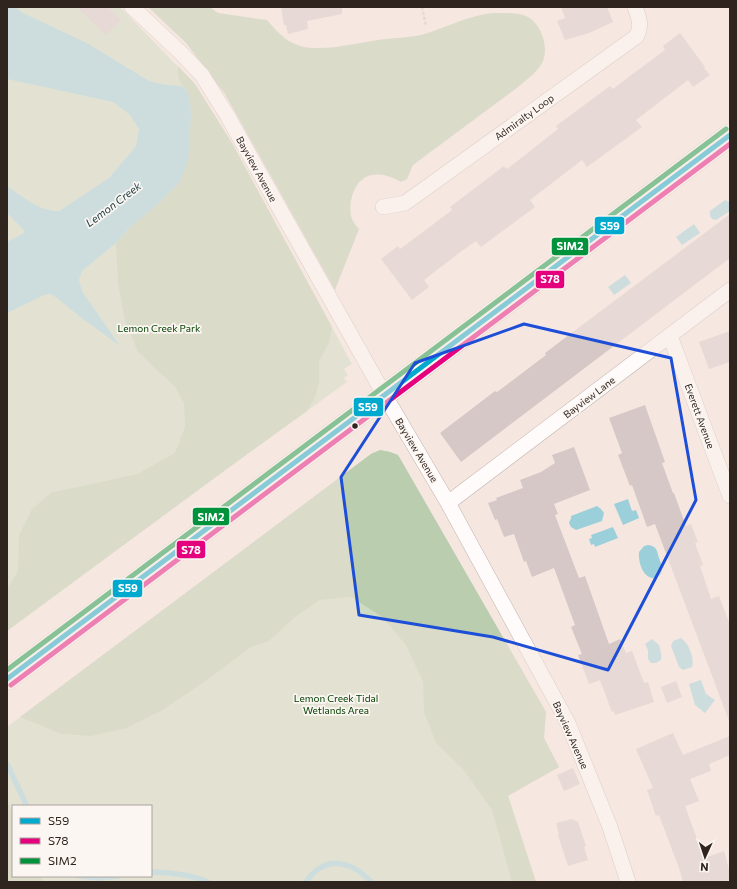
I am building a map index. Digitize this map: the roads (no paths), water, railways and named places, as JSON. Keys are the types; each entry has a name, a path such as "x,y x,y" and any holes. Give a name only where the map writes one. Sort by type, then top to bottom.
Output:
{"main road":[{"path":"7,679 730,135"}],"street":[{"name":"Bayview Avenue","path":"132,7 202,75 385,396 448,503 568,723 610,827 628,882"},
{"name":"Admiralty Loop","path":"383,207 405,203 637,36 640,28 640,21 635,7"},
{"name":"Bayview Lane","path":"448,503 730,290"},
{"name":"Everett Avenue","path":"670,336 730,496"}],"water":[{"path":"7,7 16,7 21,12 87,43 149,81 160,84 181,86 187,90 190,101 191,115 188,161 180,182 159,203 128,229 116,243 82,271 79,280 82,291 120,346 50,294 44,295 7,313 7,242 24,233 24,230 7,213 7,186 38,206 52,211 59,211 109,178 136,146 139,129 130,115 113,102 7,79"},
{"path":"725,200 730,202 730,211 716,220 712,219 710,216 710,211"},
{"path":"694,224 700,233 682,245 676,237"},
{"path":"625,275 631,283 614,295 608,287"},
{"path":"628,499 632,511 636,510 639,518 623,525 614,504"},
{"path":"597,506 604,513 602,521 576,530 571,527 569,523 571,516"},
{"path":"613,527 618,538 595,547 594,544 591,545 589,539 592,538 591,535"},
{"path":"644,546 653,546 656,549 662,566 661,574 656,578 651,578 642,570 639,561 639,552"},
{"path":"681,638 688,647 693,659 692,667 683,670 679,667 671,646 673,641"},
{"path":"652,639 659,645 661,652 661,660 656,663 651,663 648,659 648,650 645,644"},
{"path":"701,680 706,694 715,700 705,713 695,705 689,684"}],"waterway":[{"name":"Lemon Creek","path":"7,764 27,805"},
{"name":"Lemon Creek","path":"306,882 313,873 329,864 346,865 355,869 371,882"},
{"name":"Lemon Creek","path":"152,872 173,873 208,882"},
{"name":"Lemon Creek","path":"89,877 109,877"}],"park label":[{"name":"Lemon Creek Park","path":"159,328"},
{"name":"Lemon Creek Tidal Wetlands Area","path":"336,704"}]}
